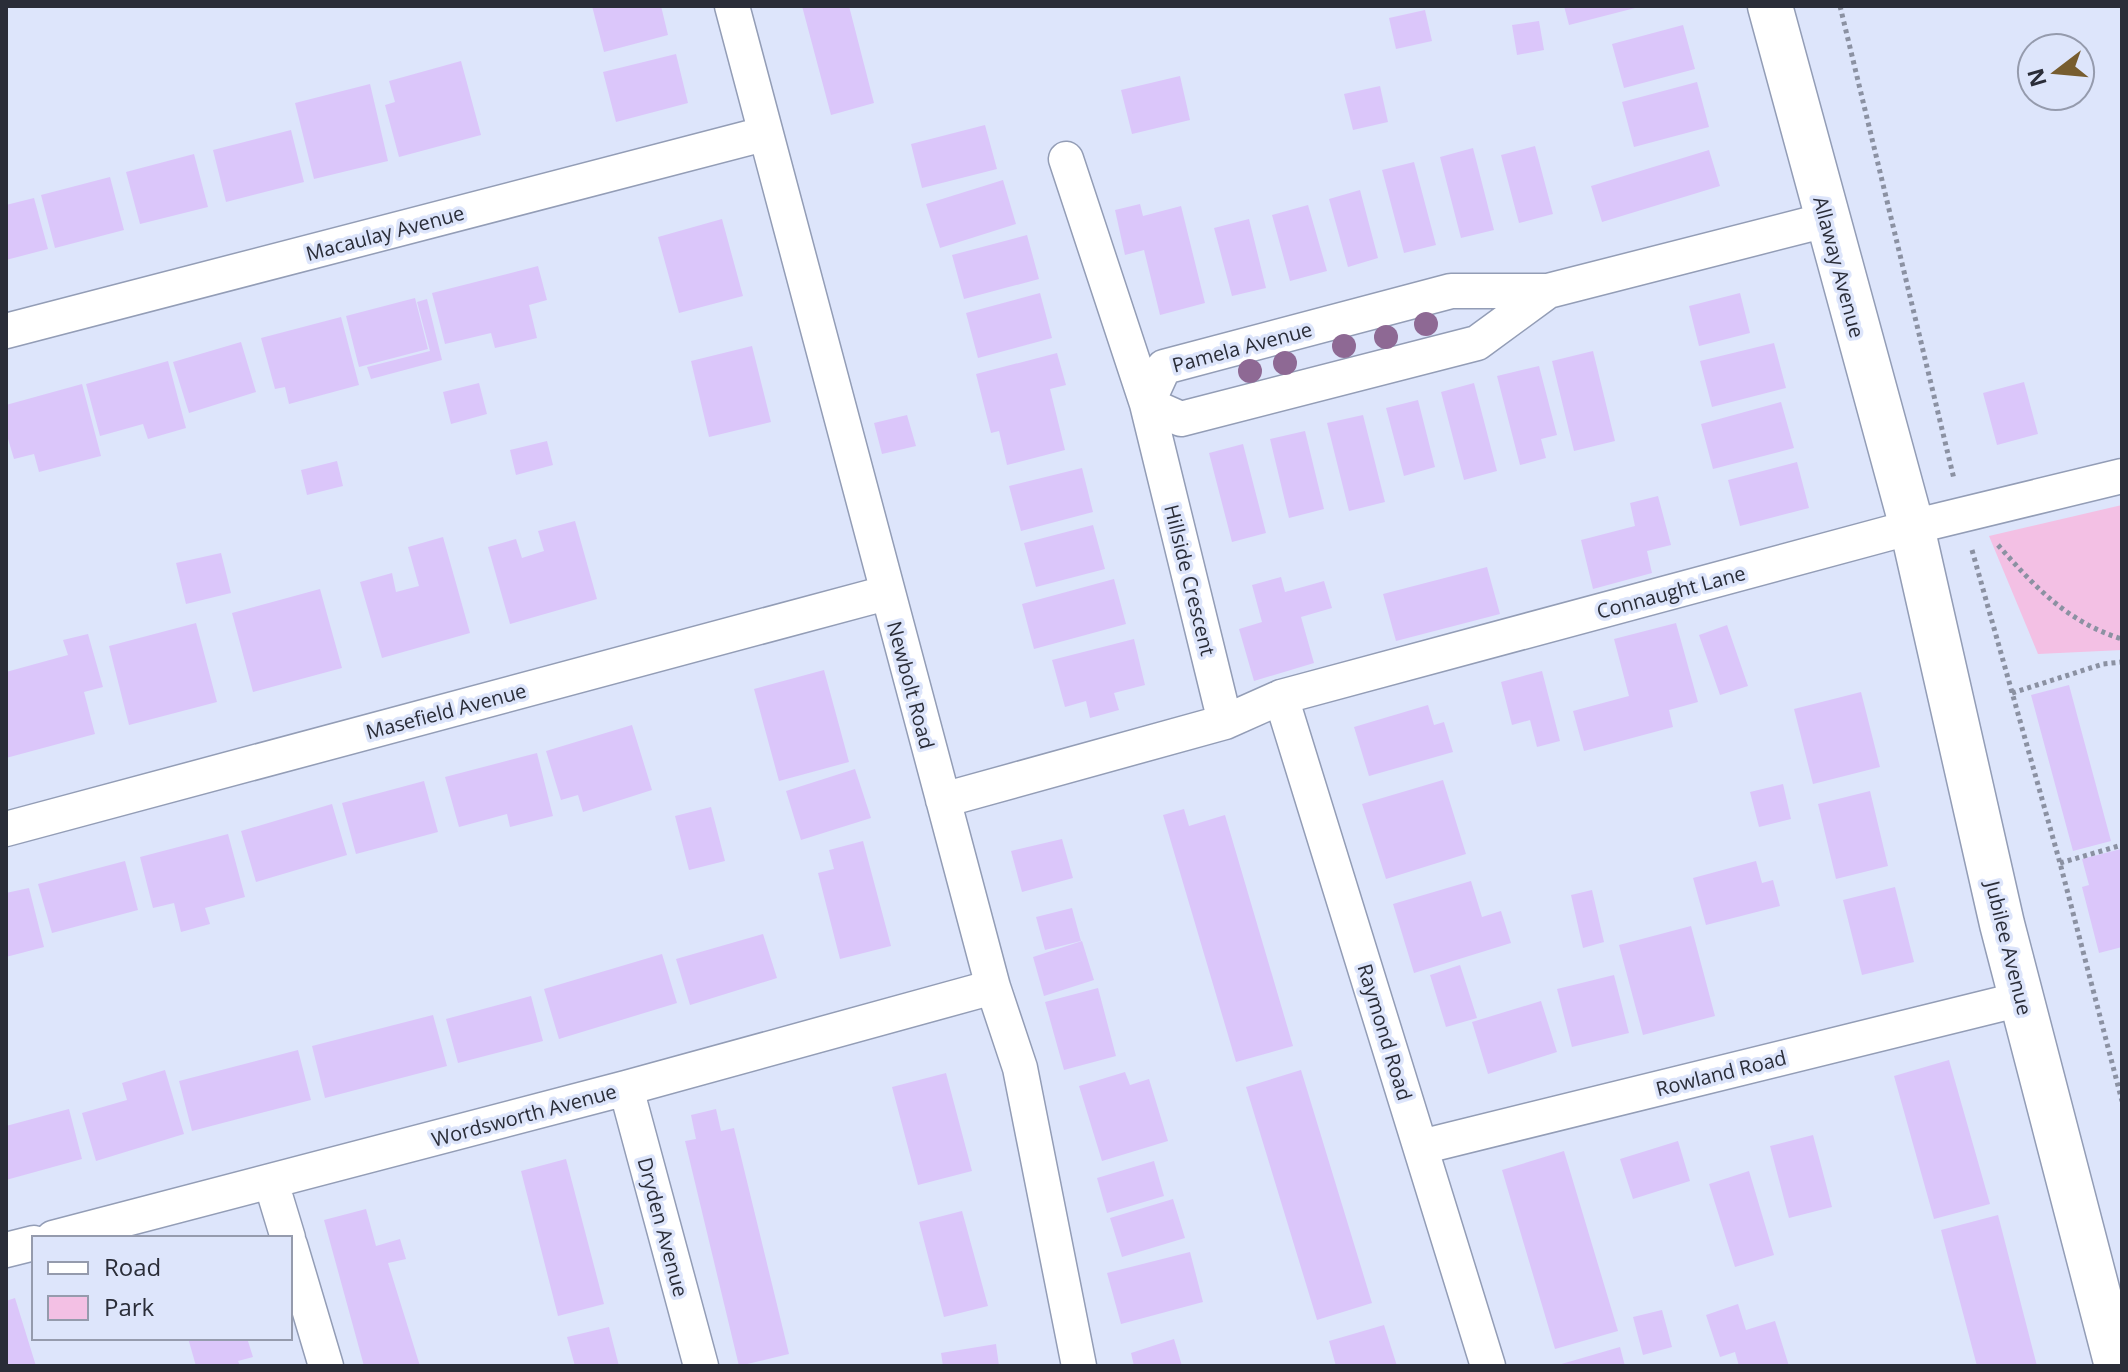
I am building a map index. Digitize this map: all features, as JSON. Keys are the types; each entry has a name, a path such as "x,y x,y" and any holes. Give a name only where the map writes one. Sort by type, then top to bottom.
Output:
{"street":[{"name":"Newbolt Road","path":"732,6 886,593 993,987 1020,1068 1079,1366"},
{"name":"Allaway Avenue","path":"1770,6 1912,527"},
{"name":"Macaulay Avenue","path":"6,331 764,134"},
{"name":"Hillside Crescent","path":"1066,159 1147,404 1225,722"},
{"name":"Pamela Avenue","path":"1548,291 1477,343 1181,419 1147,404 1164,367 1451,291 1548,291 1826,220"},
{"name":"Connaught Lane","path":"1225,722 1281,697 1912,527 1966,528 2122,476"},
{"name":"Jubilee Avenue","path":"1912,527 2021,999 2117,1366"},
{"name":"Masefield Avenue","path":"6,829 886,593"},
{"name":"Raymond Road","path":"1281,697 1488,1366"},
{"path":"943,800 1225,722"},
{"name":"Wordsworth Avenue","path":"61,1236 626,1088 993,987"},
{"name":"Rowland Road","path":"1421,1147 2021,999"},
{"name":"Dryden Avenue","path":"626,1088 701,1366"},
{"path":"271,1182 287,1236"},
{"path":"6,1250 32,1244"},
{"path":"292,1252 326,1366"}],"path":[{"path":"1840,6 1966,528 2060,863 2122,1101"},
{"path":"1966,528 1989,536 2045,598 2092,630 2122,639"},
{"path":"2012,693 2103,664 2122,662"},
{"path":"2060,863 2122,845"}],"green space":[{"path":"2122,505 2122,650 2038,654 1989,536"}],"building":[{"path":"592,6 661,6 668,35 604,52"},
{"path":"802,6 849,6 874,103 831,115"},
{"path":"1564,6 1639,6 1639,7 1569,25"},
{"path":"1425,10 1432,41 1396,49 1389,18"},
{"path":"1539,21 1544,50 1517,55 1512,25"},
{"path":"1683,25 1695,69 1624,88 1612,44"},
{"path":"676,54 688,103 616,122 603,72"},
{"path":"461,61 481,135 399,157 385,105 395,102 389,81"},
{"path":"1180,76 1190,120 1132,134 1121,90"},
{"path":"1697,82 1709,127 1634,147 1622,102"},
{"path":"370,84 388,161 314,179 295,103"},
{"path":"1380,86 1388,122 1353,130 1344,94"},
{"path":"985,125 997,169 922,188 911,144"},
{"path":"291,130 304,182 226,202 213,150"},
{"path":"1535,146 1553,214 1519,223 1501,155"},
{"path":"1473,148 1494,230 1461,238 1440,157"},
{"path":"1709,150 1720,186 1602,222 1591,186"},
{"path":"194,154 208,207 140,224 126,172"},
{"path":"1414,162 1436,245 1404,253 1382,170"},
{"path":"110,177 124,230 55,248 41,195"},
{"path":"1003,180 1016,224 940,248 926,204"},
{"path":"1360,190 1378,258 1348,267 1329,199"},
{"path":"34,198 48,249 6,260 6,205"},
{"path":"1140,204 1143,216 1181,206 1205,303 1160,315 1144,250 1125,255 1115,210"},
{"path":"1308,205 1327,271 1290,281 1272,215"},
{"path":"722,219 743,296 679,313 658,237"},
{"path":"1249,219 1266,288 1232,296 1214,228"},
{"path":"1027,235 1039,279 964,299 952,255"},
{"path":"538,266 547,300 529,305 537,338 495,348 491,333 445,344 432,293"},
{"path":"1040,293 1052,338 978,358 966,313"},
{"path":"1740,293 1750,333 1699,346 1689,306"},
{"path":"415,298 428,349 359,367 346,316"},
{"path":"427,299 442,360 371,379 367,367 430,351 417,302"},
{"path":"341,317 359,385 289,404 285,387 275,389 261,338"},
{"path":"241,342 256,392 189,413 173,362"},
{"path":"1774,343 1786,388 1712,407 1700,361"},
{"path":"752,346 771,422 709,437 691,361"},
{"path":"1593,351 1615,441 1574,451 1552,361"},
{"path":"1057,353 1066,385 1050,389 1065,450 1007,465 999,431 991,433 976,374"},
{"path":"168,361 186,428 148,439 143,424 100,436 86,384"},
{"path":"1539,366 1557,435 1541,439 1546,458 1520,465 1497,376"},
{"path":"2024,382 2038,434 1997,445 1983,393"},
{"path":"479,383 487,414 451,424 443,392"},
{"path":"1474,383 1497,471 1464,480 1441,392"},
{"path":"82,384 101,456 39,472 34,454 14,459 6,432 6,405"},
{"path":"1418,400 1435,467 1404,476 1386,408"},
{"path":"1781,402 1794,448 1713,469 1701,424"},
{"path":"907,415 916,446 882,454 874,423"},
{"path":"1363,415 1385,502 1349,511 1327,423"},
{"path":"1305,431 1324,509 1289,518 1270,439"},
{"path":"547,441 553,465 516,475 510,450"},
{"path":"1243,444 1266,533 1232,542 1209,453"},
{"path":"337,461 343,486 307,495 301,470"},
{"path":"1797,462 1809,508 1740,526 1728,480"},
{"path":"1082,468 1093,512 1021,531 1009,486"},
{"path":"1658,496 1671,545 1647,551 1652,573 1593,589 1581,540 1635,526 1630,503"},
{"path":"575,521 597,599 510,624 488,547 516,539 522,558 544,551 538,531"},
{"path":"1093,525 1105,569 1036,587 1024,543"},
{"path":"443,537 470,633 382,658 360,582 392,573 396,592 419,586 408,547"},
{"path":"221,553 231,593 186,604 176,563"},
{"path":"1487,567 1500,614 1396,641 1383,594"},
{"path":"1281,577 1285,592 1324,581 1332,608 1301,617 1314,663 1254,681 1239,629 1262,622 1252,585"},
{"path":"1114,579 1126,624 1034,649 1022,604"},
{"path":"320,589 342,668 253,692 232,613"},
{"path":"196,623 217,702 129,725 109,646"},
{"path":"1676,623 1698,702 1669,710 1673,727 1584,751 1573,711 1629,696 1614,639"},
{"path":"1727,625 1748,686 1720,695 1699,635"},
{"path":"88,634 103,687 84,692 95,734 6,758 6,672 68,655 63,640"},
{"path":"1134,639 1145,685 1114,693 1119,710 1090,718 1086,701 1065,707 1052,660"},
{"path":"824,670 849,762 779,781 754,689"},
{"path":"1542,671 1560,741 1537,747 1530,720 1512,725 1501,682"},
{"path":"2069,685 2111,841 2073,851 2031,695"},
{"path":"1861,692 1880,767 1813,784 1794,709"},
{"path":"1428,705 1434,725 1444,722 1453,752 1369,776 1354,727"},
{"path":"632,725 652,790 583,812 578,795 561,800 546,751"},
{"path":"537,753 553,816 510,827 507,814 459,827 445,777"},
{"path":"855,769 871,818 801,840 786,791"},
{"path":"1443,780 1466,854 1386,879 1362,804"},
{"path":"424,781 438,832 356,854 342,803"},
{"path":"1783,784 1791,819 1759,827 1750,792"},
{"path":"1870,791 1888,866 1836,879 1818,804"},
{"path":"332,804 347,855 256,882 241,831"},
{"path":"711,807 725,861 689,870 675,816"},
{"path":"1184,809 1189,826 1225,815 1293,1046 1236,1062 1163,815"},
{"path":"228,834 245,897 205,908 210,924 181,932 174,903 153,908 140,857"},
{"path":"1062,839 1073,878 1022,892 1011,851"},
{"path":"863,841 891,946 840,959 818,873 834,869 829,850"},
{"path":"2121,849 2122,947 2099,953 2082,887 2089,885 2082,859"},
{"path":"125,861 138,910 52,933 38,884"},
{"path":"1756,861 1762,883 1773,880 1780,906 1706,925 1693,878"},
{"path":"1471,881 1482,917 1501,911 1511,943 1414,973 1393,904"},
{"path":"1895,887 1914,962 1862,975 1843,900"},
{"path":"29,888 44,947 6,957 6,893"},
{"path":"1592,890 1604,942 1583,948 1571,895"},
{"path":"1072,908 1081,941 1045,950 1036,917"},
{"path":"1691,926 1715,1016 1643,1035 1619,945"},
{"path":"763,934 777,978 690,1005 676,959"},
{"path":"1082,941 1094,980 1044,996 1033,957"},
{"path":"662,954 677,1003 559,1039 544,989"},
{"path":"1460,965 1477,1018 1446,1027 1430,975"},
{"path":"1614,975 1629,1033 1572,1047 1557,989"},
{"path":"1098,988 1116,1056 1064,1070 1045,1002"},
{"path":"531,996 543,1041 458,1063 446,1019"},
{"path":"1541,1001 1557,1052 1488,1074 1472,1022"},
{"path":"433,1015 447,1066 325,1098 312,1046"},
{"path":"298,1050 311,1100 192,1131 179,1081"},
{"path":"1949,1060 1990,1204 1934,1219 1894,1076"},
{"path":"165,1070 184,1134 96,1161 82,1113 127,1100 122,1083"},
{"path":"1301,1070 1372,1303 1317,1320 1246,1087"},
{"path":"1125,1072 1130,1085 1149,1079 1168,1141 1102,1161 1079,1086"},
{"path":"946,1073 972,1171 918,1185 892,1087"},
{"path":"69,1109 82,1159 6,1180 6,1126"},
{"path":"716,1109 721,1131 734,1128 789,1354 739,1366 685,1141 696,1139 691,1115"},
{"path":"1813,1135 1832,1207 1789,1218 1770,1146"},
{"path":"1678,1141 1690,1181 1633,1199 1620,1159"},
{"path":"1564,1151 1618,1331 1555,1349 1502,1170"},
{"path":"566,1159 604,1304 558,1316 521,1171"},
{"path":"1154,1161 1164,1196 1107,1213 1097,1178"},
{"path":"1749,1171 1774,1255 1735,1267 1709,1184"},
{"path":"1173,1199 1185,1238 1122,1257 1110,1218"},
{"path":"366,1209 376,1246 400,1239 406,1259 388,1263 420,1366 364,1366 324,1220"},
{"path":"962,1211 988,1306 944,1317 919,1222"},
{"path":"1998,1215 2037,1366 1977,1366 1941,1230"},
{"path":"1190,1252 1203,1302 1121,1324 1107,1273"},
{"path":"15,1298 36,1366 6,1366 6,1301"},
{"path":"1738,1304 1746,1330 1775,1321 1789,1366 1739,1366 1735,1352 1720,1357 1706,1315"},
{"path":"1662,1310 1672,1347 1643,1355 1633,1317"},
{"path":"1384,1325 1397,1366 1336,1366 1329,1341"},
{"path":"609,1327 619,1366 575,1366 567,1337"},
{"path":"1174,1339 1182,1366 1134,1366 1131,1353"},
{"path":"189,1340 248,1340 253,1357 238,1361 240,1366 196,1366"},
{"path":"996,1344 999,1366 943,1366 941,1353"},
{"path":"1620,1347 1625,1366 1558,1366 1558,1365"}]}
